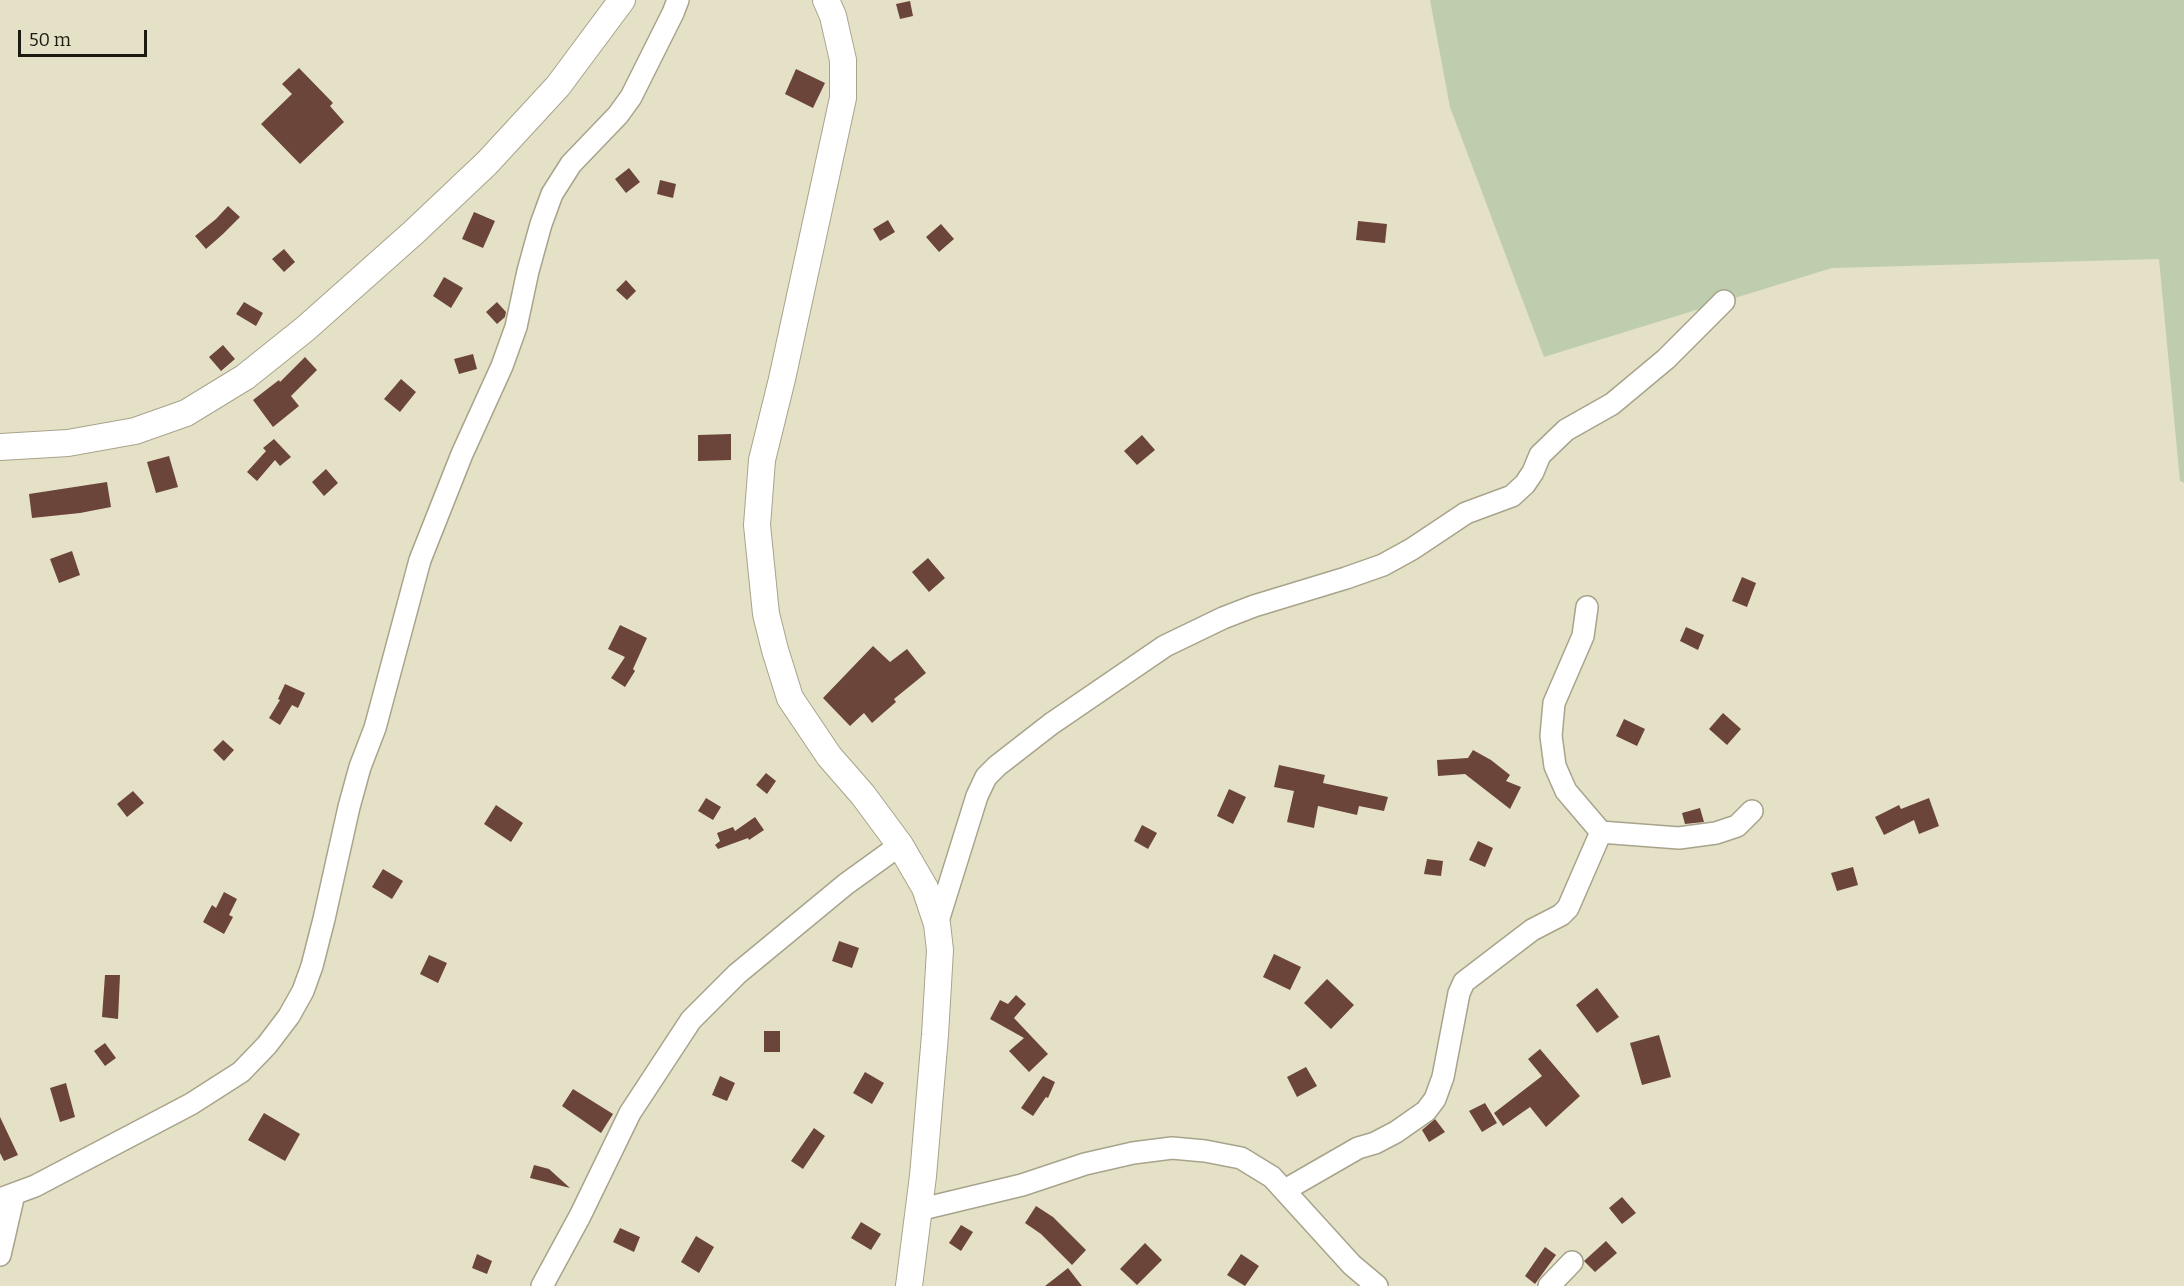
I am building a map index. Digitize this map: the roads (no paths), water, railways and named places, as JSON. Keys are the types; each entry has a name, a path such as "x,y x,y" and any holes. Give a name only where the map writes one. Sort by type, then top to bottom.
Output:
{"main road":[{"path":"0,447 68,443 135,431 186,413 245,377 314,322 487,163 558,86 622,0"},
{"path":"826,0 833,16 843,60 843,98 782,379 762,460 757,525 766,614 790,698 830,756 864,795 900,845 925,888 937,924 940,950 936,1035 909,1286"}],"street":[{"path":"0,1255 7,1197 35,1186 191,1104 241,1072 267,1045 289,1016 303,992 324,919 349,807 360,767 375,728 420,560 462,454 502,366 516,327 533,252 552,194 571,164 618,115 631,97 674,13 678,0"},
{"path":"937,924 977,796 986,777 997,766 1052,724 1165,646 1254,606 1383,565 1412,549 1466,513 1512,496 1529,478 1540,455 1566,430 1612,404 1666,359 1724,301"},
{"path":"1587,607 1583,636 1554,703 1551,736 1555,766 1566,791 1601,831 1679,838 1716,833 1737,826 1752,811"},
{"path":"1285,1190 1358,1148 1375,1143 1396,1132 1426,1111 1435,1099 1443,1077 1459,993 1464,982 1525,935 1561,915 1568,908 1601,831"},
{"path":"542,1286 580,1216 630,1113 691,1020 737,974 846,884 900,845"},
{"path":"918,1210 1022,1185 1084,1164 1133,1153 1172,1148 1205,1151 1241,1158 1272,1177 1352,1264 1377,1286"},
{"path":"1549,1286 1572,1262"}]}
